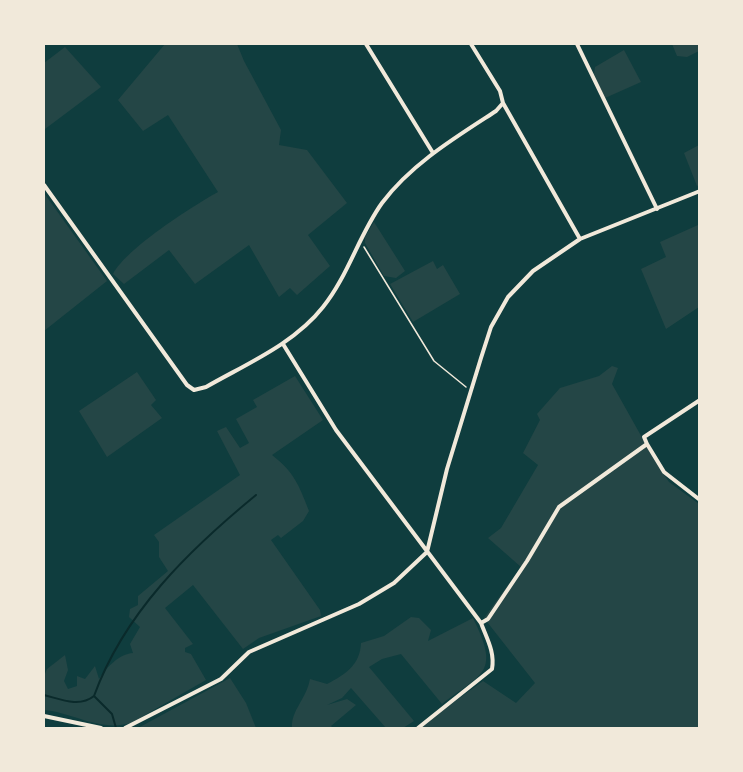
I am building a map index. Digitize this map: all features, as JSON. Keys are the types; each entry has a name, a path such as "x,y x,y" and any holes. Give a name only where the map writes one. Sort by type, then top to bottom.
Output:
{"street":[{"path":"366,44 433,153"},
{"path":"471,44 500,91 503,103 580,240"},
{"path":"577,44 657,209"},
{"path":"44,185 187,385 194,390 206,387 283,344 324,307 383,202 433,153 496,111 503,103"},
{"path":"125,729 221,679 249,652 368,599 394,583 427,552 447,469 491,327 508,297 533,271 580,240 699,191"},
{"path":"283,344 336,430 481,623 494,657 492,669 418,729"},
{"path":"699,400 644,437 664,472 699,500"},
{"path":"481,623 488,619 527,561 559,507 647,444"},
{"path":"44,716 101,729"}],"path":[{"path":"360,240 414,329 442,369 472,391"}],"shaded area":[{"path":"165,44 237,44 281,130 279,145 307,150 347,203 308,235 330,266 297,295 290,288 279,297 249,245 195,284 169,250 124,284 113,274 120,264 145,241 192,207 218,192 168,115 143,131 118,100"},
{"path":"672,44 699,44 699,51 687,57 677,56"},
{"path":"65,47 101,87 45,129 44,63"},
{"path":"624,50 641,82 605,98 594,74 595,67"},
{"path":"699,145 699,185 697,186 684,153"},
{"path":"44,193 107,281 44,331"},
{"path":"374,222 405,271 396,278 384,276 365,243 365,237"},
{"path":"698,225 699,307 666,329 641,269 666,257 660,242"},
{"path":"433,261 437,269 443,265 460,294 413,322 390,284"},
{"path":"612,366 618,368 612,384 658,466 669,482 699,504 699,728 418,728 483,681 516,703 535,683 484,618 521,567 488,538 501,528 538,465 523,453 540,420 537,414 560,388 599,376"},
{"path":"137,372 156,400 151,405 162,418 107,457 79,411"},
{"path":"295,376 323,420 272,455 286,467 295,480 309,511 303,521 281,538 278,535 271,540 320,610 321,616 259,638 243,649 193,585 165,608 193,644 185,648 185,652 191,654 206,680 131,723 98,724 44,710 44,676 47,669 65,655 68,670 64,681 68,689 77,686 77,676 85,679 95,666 99,679 114,662 133,653 130,644 140,627 129,617 130,609 138,605 138,596 168,571 159,557 159,542 154,535 240,475 217,431 226,427 240,448 249,443 236,419 257,407 253,400"},
{"path":"411,617 419,618 431,630 428,641 473,618 485,650 486,661 483,670 468,685 442,704 401,654 382,659 369,667 414,721 403,728 386,728 351,688 342,698 327,705 347,699 356,705 331,726 333,728 292,728 294,716 310,679 327,684 351,668 358,657 361,643 384,636"},
{"path":"230,678 246,703 256,728 138,728"}],"waterway":[{"path":"94,696 123,637 161,585 207,538 256,495"},
{"path":"44,695 76,702 88,700 94,696 112,714 116,728"}]}
